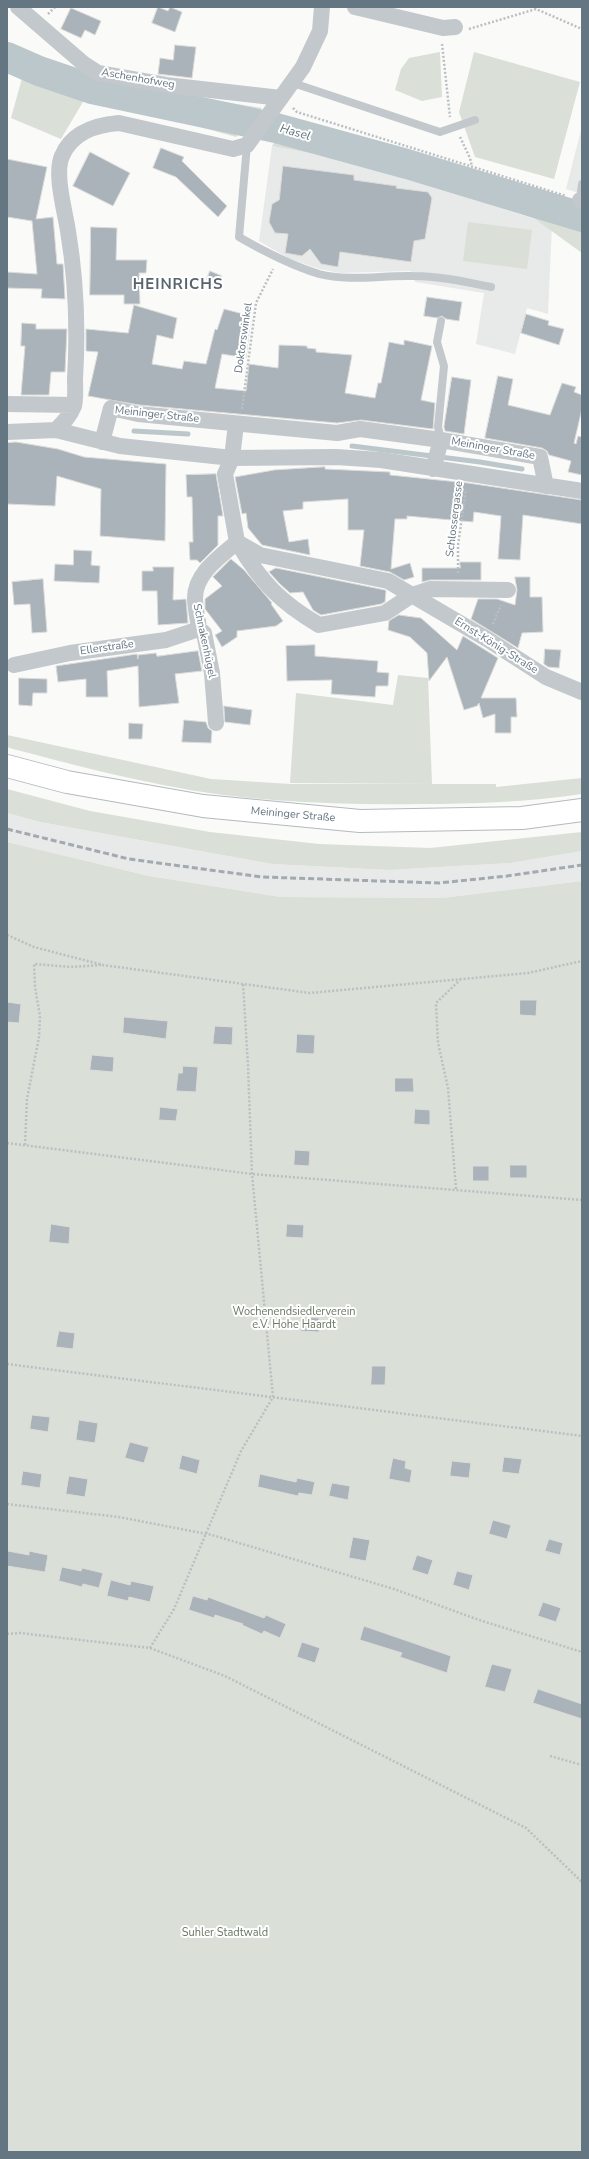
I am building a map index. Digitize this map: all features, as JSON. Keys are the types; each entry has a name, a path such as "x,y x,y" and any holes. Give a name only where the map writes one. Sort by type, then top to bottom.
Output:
{"main road":[{"name":"Meininger Straße","path":"7,766 67,782 202,806 360,821 522,818 582,810"}],"street":[{"name":"Aschenhofweg","path":"18,7 84,64 98,72 277,104"},
{"path":"56,430 66,419 74,405 76,360 74,282 71,249 60,177 61,157 71,140 88,128 102,124 119,123 233,148 249,142 303,67 320,31 322,7"},
{"path":"355,7 443,28 455,27"},
{"path":"7,404 74,405"},
{"name":"Meininger Straße","path":"102,442 111,408 138,414 337,433 360,429 440,444 540,457 546,486"},
{"path":"238,424 232,458 225,474 237,542 270,590 301,614 319,625 385,613 412,594 430,589 508,590"},
{"path":"7,432 56,430 102,442 134,448 232,458 336,457 381,460 434,466 469,475 582,491"},
{"path":"336,457 337,433"},
{"name":"Meininger Straße","path":"434,466 440,444"},
{"name":"Ernst-König-Straße","path":"237,542 260,555 388,581 487,639 546,677 582,692"},
{"name":"Schnakenhügel","path":"216,723 208,655 204,633 199,629 195,597 197,584 209,566 237,542"},
{"name":"Ellerstraße","path":"14,665 70,653 166,640 199,629"}],"lane":[{"path":"292,83 440,132 475,120"},
{"path":"249,142 239,237 277,259 320,274 367,279 413,276 491,287"},
{"path":"581,201 582,184"},
{"path":"440,444 438,426 444,366 437,342 441,321"}],"path":[{"path":"455,27 470,29 536,9 582,29"},
{"path":"442,44 450,116 470,158 472,167"},
{"path":"277,104 297,112 581,201"},
{"name":"Doktorswinkel","path":"238,424 256,303 277,259"},
{"name":"Schlossergasse","path":"458,589 458,545 469,475"},
{"path":"487,639 508,590"},
{"path":"7,935 34,947 103,965 310,993 528,973 582,961"},
{"path":"25,1145 27,1099 39,1037 40,1016 35,987 34,964 71,968 103,965"},
{"path":"456,1189 448,1088 438,1043 436,1003 460,980"},
{"path":"150,1648 174,1609 241,1451 273,1397 252,1174 243,983"},
{"path":"7,1143 252,1174 582,1200"},
{"path":"7,1364 582,1436"},
{"path":"7,1504 119,1518 205,1534 394,1589 479,1620 582,1652"},
{"path":"7,1634 20,1633 150,1648 225,1676 526,1828 582,1882"},
{"path":"550,1756 582,1765"}],"shaded area":[{"path":"582,126 582,194 566,189"},
{"path":"272,146 378,166 552,225 548,314 527,308 515,354 476,344 484,293 415,282 411,271 340,273 319,269 288,258 259,241"},
{"path":"7,813 40,822 272,864 389,870 510,863 582,851 582,881 442,898 281,897 149,876 7,842"}],"green space":[{"path":"7,45 85,75 133,87 262,108 236,137 87,95 61,139 11,118 24,71 7,65"},
{"path":"440,52 442,97 422,101 395,90 401,69 409,58"},
{"path":"474,52 580,82 554,179 475,157 459,112"},
{"path":"292,117 582,209 582,253 535,219 443,187 378,166 272,146"},
{"path":"468,222 532,230 527,269 463,261"},
{"path":"398,675 428,678 432,784 290,783 296,693 393,705"},
{"path":"7,735 211,779 291,784 496,784 496,787 582,778 582,794 521,801 439,804 355,804 259,799 195,791 163,785 13,749 7,747"},
{"path":"7,789 90,811 210,832 319,844 430,848 582,832 582,851 510,863 389,870 272,864 40,822 7,813"},
{"path":"7,842 149,876 281,897 442,898 582,881 582,2152 7,2152"}],"building":[{"path":"158,7 168,11 170,7 182,12 175,32 152,23"},
{"path":"71,8 101,21 95,35 85,30 81,38 61,29"},
{"path":"175,45 196,47 192,78 158,74 160,58 173,60"},
{"path":"161,148 184,157 182,161 227,206 218,217 176,177 153,168"},
{"path":"90,152 130,173 113,206 73,186"},
{"path":"7,159 47,167 36,219 53,217 57,264 63,264 65,299 41,298 42,289 7,288 7,272 37,274 32,221 7,217"},
{"path":"283,166 354,175 354,180 428,192 432,198 425,239 414,241 411,262 340,252 338,267 321,264 310,249 302,256 285,253 288,234 275,233 269,222 272,204 279,200"},
{"path":"91,227 117,228 116,260 147,260 146,273 139,273 140,304 124,304 124,295 90,295"},
{"path":"210,271 222,276 217,288 205,284"},
{"path":"427,297 462,302 459,321 446,319 442,316 437,318 424,316"},
{"path":"134,305 177,318 173,339 157,335 152,364 182,369 184,361 206,364 215,329 217,330 224,309 251,316 246,358 222,354 215,388 246,391 249,364 278,368 279,345 307,346 307,348 316,349 316,352 352,355 345,393 375,398 378,383 381,383 389,342 404,345 404,340 432,346 421,400 435,403 433,429 361,420 337,423 139,405 88,396 98,352 86,351 86,329 128,333"},
{"path":"526,314 549,321 548,325 564,329 559,345 521,333"},
{"path":"22,323 36,324 36,329 67,329 65,372 51,372 49,395 21,395 25,346 21,346"},
{"path":"498,376 513,379 508,405 550,415 562,383 576,387 574,392 582,395 582,409 574,443 576,444 578,436 582,437 582,475 568,472 571,461 549,455 547,451 542,448 485,438"},
{"path":"452,377 471,380 464,434 445,431 444,427"},
{"path":"16,442 58,449 84,457 166,464 165,541 100,536 101,489 57,476 55,506 7,504 7,443"},
{"path":"325,467 325,469 390,472 390,475 468,483 582,500 582,524 523,515 520,560 498,559 501,516 474,512 473,522 407,516 407,519 395,519 391,569 410,563 414,577 404,580 390,572 360,566 364,530 348,530 348,499 303,502 303,509 283,511 289,542 308,539 310,555 262,545 248,528 246,513 242,514 235,477 274,470"},
{"path":"216,474 223,516 218,516 218,545 200,563 197,560 190,560 189,542 193,542 192,497 187,497 186,475"},
{"path":"74,550 92,551 91,565 100,566 99,583 54,581 55,564 73,565"},
{"path":"231,559 244,570 272,603 271,604 283,621 276,626 237,631 237,637 222,647 215,635 222,631 205,609 205,599 222,586 213,577"},
{"path":"460,562 481,562 481,580 430,580 422,582 422,568 460,568"},
{"path":"153,567 174,567 173,600 186,599 188,623 158,625 157,591 142,591 142,571 153,571"},
{"path":"276,568 385,590 385,602 321,615 313,610 303,592 290,593 280,584 269,572"},
{"path":"515,577 530,577 530,597 542,597 543,632 522,633 518,648 471,619 478,599 497,599 515,605 517,590"},
{"path":"43,579 47,632 32,633 30,604 14,605 12,582"},
{"path":"399,615 421,618 457,650 463,636 498,658 481,698 516,698 517,717 511,717 511,733 495,733 495,714 483,718 479,703 477,706 464,710 447,657 429,681 427,653 410,637 388,630 389,621"},
{"path":"315,645 315,656 378,661 377,672 389,673 388,686 376,686 375,697 331,694 332,680 287,681 286,646"},
{"path":"545,649 561,650 559,668 548,667 544,664"},
{"path":"198,651 202,671 175,674 179,703 139,707 138,666 107,671 108,697 86,697 86,679 58,682 56,666 137,654 138,659 138,655 156,653 157,656"},
{"path":"19,678 47,679 47,693 33,693 32,706 19,705"},
{"path":"224,706 252,710 250,725 225,722"},
{"path":"184,720 206,722 208,728 212,731 211,743 182,742"},
{"path":"129,723 143,724 142,739 129,739"},
{"path":"520,1000 537,1000 536,1016 520,1015"},
{"path":"7,1002 21,1004 19,1023 7,1022"},
{"path":"124,1017 168,1021 166,1039 123,1033"},
{"path":"215,1026 233,1027 232,1045 213,1044"},
{"path":"297,1034 315,1035 314,1054 296,1053"},
{"path":"92,1055 114,1057 113,1072 90,1070"},
{"path":"183,1066 198,1067 196,1092 176,1091 178,1073 182,1073"},
{"path":"395,1078 413,1078 414,1092 395,1092"},
{"path":"160,1107 178,1109 176,1121 159,1120"},
{"path":"415,1109 430,1110 430,1125 414,1124"},
{"path":"295,1150 310,1151 309,1166 294,1165"},
{"path":"510,1165 527,1165 527,1178 510,1178"},
{"path":"473,1166 489,1166 489,1181 473,1181"},
{"path":"51,1224 70,1227 69,1244 49,1242"},
{"path":"287,1224 304,1225 303,1238 286,1237"},
{"path":"301,1317 319,1318 319,1332 301,1331"},
{"path":"59,1331 75,1333 73,1349 56,1347"},
{"path":"372,1366 386,1366 385,1385 371,1385"},
{"path":"32,1415 50,1417 48,1432 30,1429"},
{"path":"79,1420 98,1423 95,1443 76,1440"},
{"path":"130,1442 149,1447 144,1463 125,1458"},
{"path":"182,1455 200,1460 197,1474 179,1469"},
{"path":"504,1457 522,1459 519,1474 502,1472"},
{"path":"393,1458 406,1461 405,1468 412,1470 410,1483 389,1479"},
{"path":"452,1461 471,1463 469,1478 450,1476"},
{"path":"23,1471 42,1474 40,1488 21,1485"},
{"path":"260,1474 296,1482 297,1478 315,1482 312,1495 299,1493 298,1496 258,1487"},
{"path":"69,1476 88,1479 85,1497 66,1494"},
{"path":"332,1483 350,1486 348,1500 329,1496"},
{"path":"493,1520 511,1525 507,1539 489,1534"},
{"path":"353,1537 370,1540 366,1561 349,1558"},
{"path":"549,1539 563,1543 560,1555 545,1551"},
{"path":"8,1551 29,1555 29,1551 48,1555 45,1572 7,1566"},
{"path":"417,1555 433,1560 428,1575 412,1570"},
{"path":"62,1567 81,1571 82,1568 103,1573 99,1588 83,1584 82,1587 59,1581"},
{"path":"457,1571 473,1575 469,1590 453,1585"},
{"path":"111,1580 130,1585 131,1581 154,1586 150,1602 129,1597 128,1601 107,1596"},
{"path":"193,1596 207,1600 208,1597 264,1618 266,1615 286,1624 280,1638 264,1631 262,1634 242,1625 243,1624 215,1615 214,1618 189,1610"},
{"path":"543,1602 561,1608 556,1622 538,1616"},
{"path":"364,1626 451,1656 447,1673 400,1657 402,1653 360,1640"},
{"path":"302,1642 320,1648 315,1663 297,1657"},
{"path":"492,1664 512,1669 505,1692 485,1687"},
{"path":"538,1689 582,1704 582,1719 533,1703"}],"waterway":[{"name":"Hasel","path":"7,57 39,71 92,89 276,128 407,164 582,217"},
{"path":"134,431 188,434"},
{"path":"352,446 480,462 522,469"}],"railway":[{"path":"7,829 129,859 262,877 439,883 507,876 582,865"}],"district":[{"name":"HEINRICHS","path":"178,285"}],"park label":[{"name":"Wochenendsiedlerverein e.V. Hohe Haardt","path":"294,1318"},
{"name":"Suhler Stadtwald","path":"225,1933"}]}
